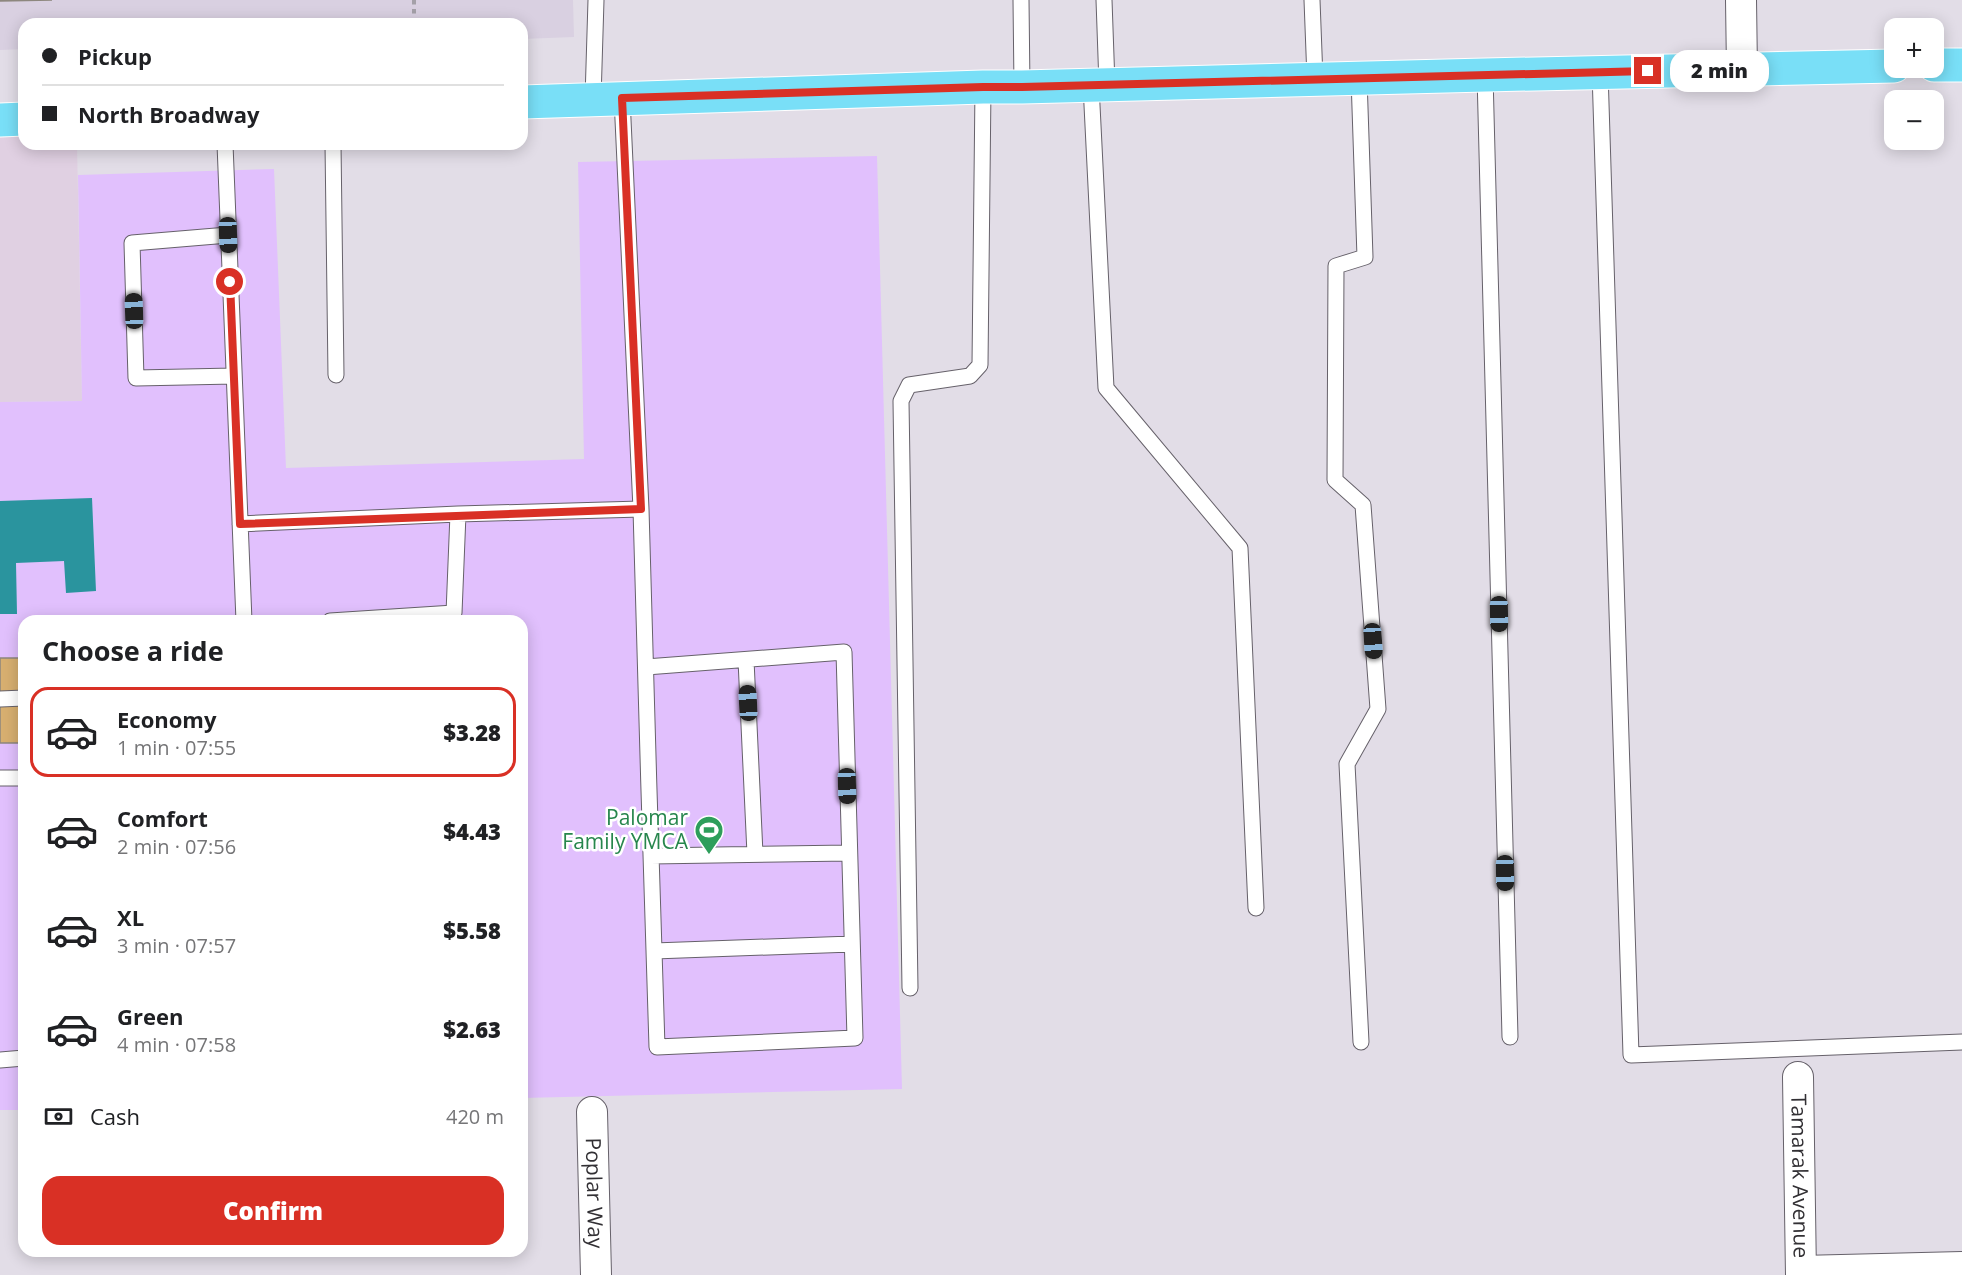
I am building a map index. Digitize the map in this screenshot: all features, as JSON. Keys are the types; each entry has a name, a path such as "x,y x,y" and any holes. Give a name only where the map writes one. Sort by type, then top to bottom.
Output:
{"main road":[{"path":"1944,65 1962,65"},
{"path":"528,102 983,87 1884,66"},
{"path":"0,120 18,119"}],"street":[{"path":"1741,0 1742,70"},
{"name":"Tamarak Avenue","path":"1798,1077 1801,1273"},
{"name":"Poplar Way","path":"592,1112 596,1275"},
{"path":"1801,1273 1962,1267"}],"lane":[{"path":"596,0 608,99 641,509 657,1047 855,1038 844,652 646,667"},
{"path":"1021,0 1022,87"},
{"path":"1104,0 1099,85 1106,388 1240,548 1256,908"},
{"path":"1312,0 1315,79"},
{"path":"1600,72 1631,1055 1962,1042"},
{"path":"1485,75 1509,1037"},
{"path":"1359,78 1365,257 1335,266 1335,480 1363,505 1378,709 1347,764 1361,1042"},
{"path":"910,988 902,401 909,385 970,376 980,365 983,87"},
{"path":"225,150 244,615"},
{"path":"333,150 336,375"},
{"path":"228,235 132,243 136,378 234,376"},
{"path":"240,524 458,514 641,509"},
{"path":"423,615 454,613 458,514"},
{"path":"746,660 755,854"},
{"path":"0,699 18,698"},
{"path":"0,778 18,778"},
{"path":"651,856 849,853"},
{"path":"654,951 852,944"},
{"path":"0,1060 18,1058"}],"path":[{"path":"414,0 414,18"}],"shaded area":[{"path":"0,0 573,0 574,37 528,39 528,18 18,18 18,49 0,50"},
{"path":"18,119 18,150 77,150 82,401 0,402 0,120"},
{"name":"Palomar Family YMCA","path":"877,156 902,1089 528,1098 528,615 18,615 18,1110 0,1110 0,402 82,401 78,175 274,169 286,468 584,459 578,162"}],"water":[{"path":"92,498 96,591 66,593 64,561 16,563 17,614 0,614 0,501"}],"building":[{"path":"0,0 52,0 0,1"},
{"path":"0,658 18,658 18,743 0,743"}],"place":[{"name":"Palomar Family YMCA","path":"709,856"}],"route":[{"path":"230,282 240,524 458,514 641,509 622,98 1648,71"}]}
